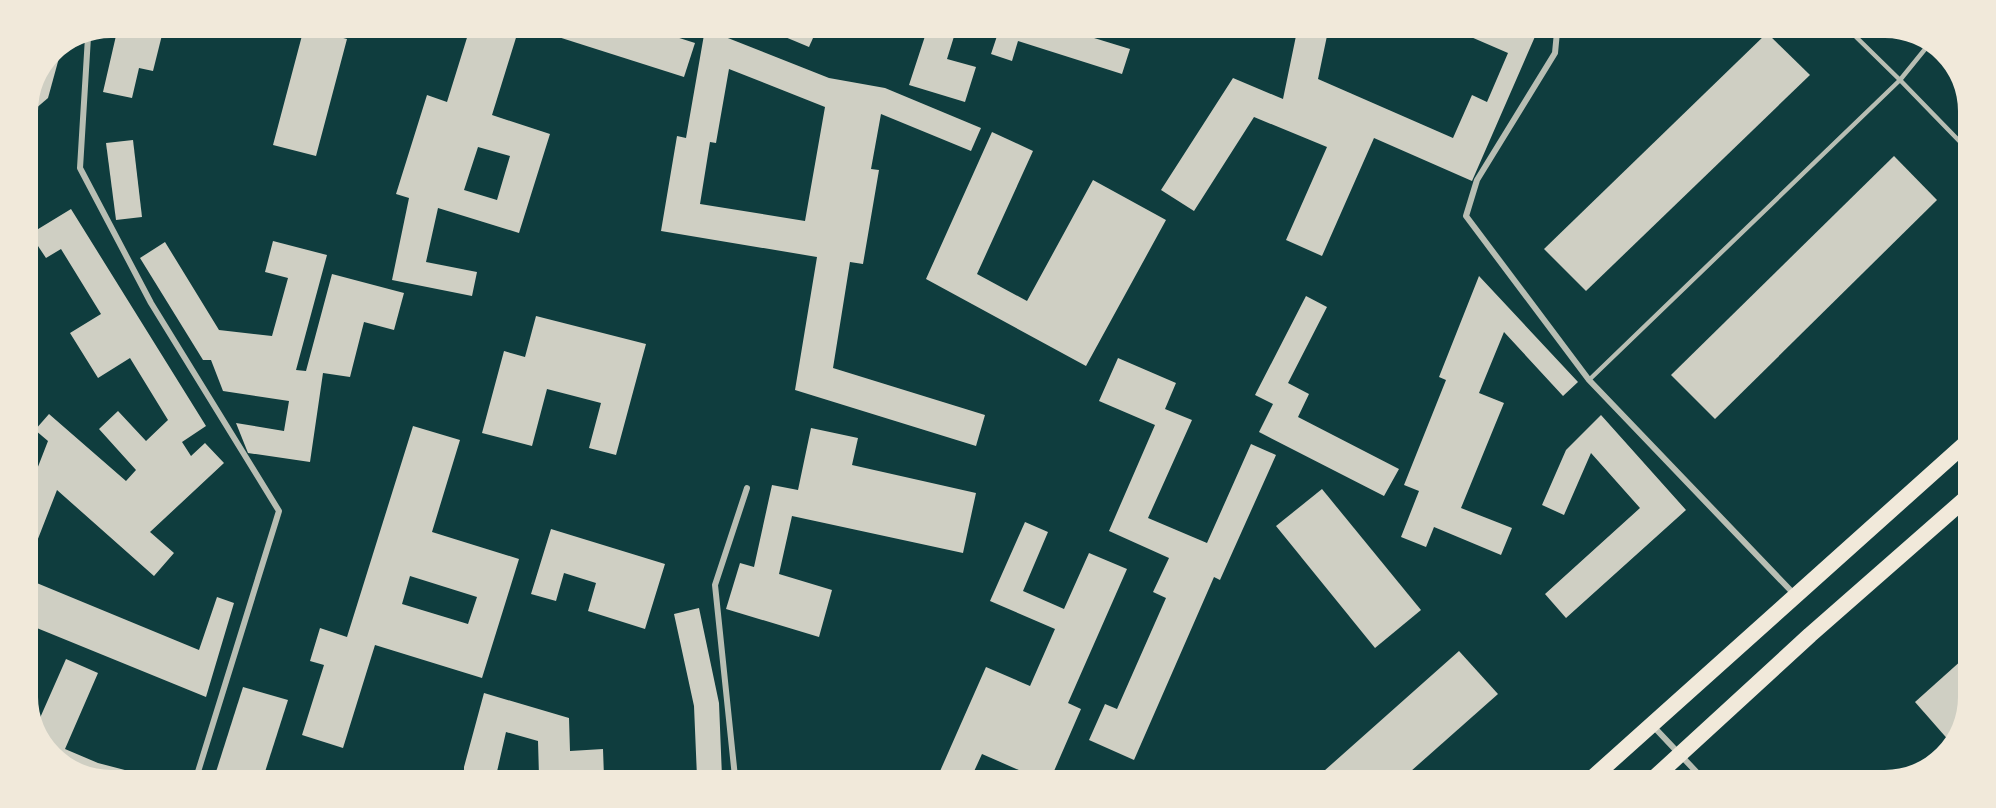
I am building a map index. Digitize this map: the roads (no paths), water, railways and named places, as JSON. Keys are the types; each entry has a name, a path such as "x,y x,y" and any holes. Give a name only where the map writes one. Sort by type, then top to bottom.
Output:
{"highway":[{"path":"1601,770 1959,449"},
{"path":"1663,770 1810,635 1959,505"}],"street":[{"path":"1556,38 1555,53 1477,180 1466,216 1589,380 1796,596"},
{"path":"88,42 80,168 151,303 279,511 199,770"},
{"path":"734,770 715,585 747,488"},
{"path":"1652,726 1694,770"}],"lane":[{"path":"1857,38 1958,140"},
{"path":"1589,380 1900,80 1925,49"}]}
